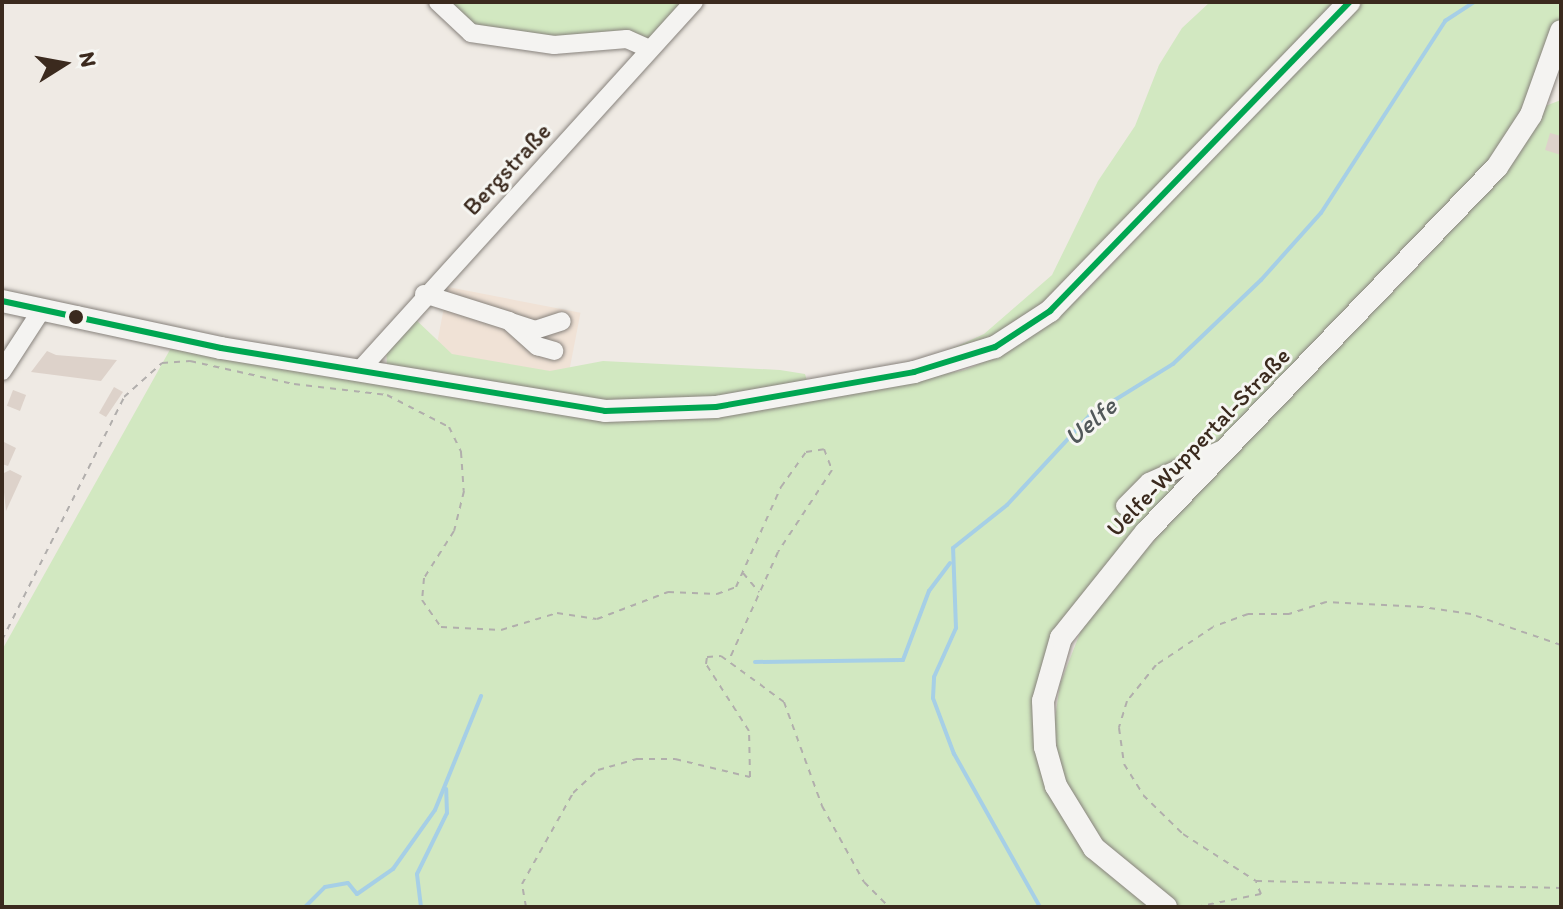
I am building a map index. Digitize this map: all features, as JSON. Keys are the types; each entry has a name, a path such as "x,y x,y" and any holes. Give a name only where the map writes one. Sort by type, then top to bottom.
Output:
{"main road":[{"path":"2,301 358,372 556,406 645,412 762,400 971,357 1023,331 1067,296 1349,2"},
{"name":"Uelfe-Wuppertal-Straße","path":"1166,907 1117,872 1074,820 1048,763 1043,701 1061,638 1080,608 1497,167 1536,106 1561,31"}],"street":[{"path":"438,2 471,33 554,45 627,39 649,49"},
{"name":"Bergstraße","path":"358,372 424,294 694,2"},
{"path":"424,294 535,330 562,321"},
{"path":"2,371 41,311"},
{"path":"509,321 537,346 554,351"},
{"path":"1125,506 1149,482 1230,446"}],"path":[{"path":"2,640 124,397 162,363 176,362 387,395 449,427 461,452 464,491 454,531 427,570 422,600 441,627 501,630 557,613 597,619 668,592 717,594 736,587 781,487 806,452 824,449 832,470 759,593 730,658"},
{"path":"743,573 759,593"},
{"path":"1561,645 1471,614 1326,602 1289,614 1229,620 1173,651 1122,712 1124,764 1143,795 1183,834 1256,881 1561,888"},
{"path":"526,907 522,884 573,793 598,770 657,758 750,777 749,731 706,664 707,657 730,658 784,702 822,806 864,882 889,907"},
{"path":"1196,907 1261,894 1256,881"}],"shaded area":[{"path":"448,287 581,313 566,386 434,361"}],"green space":[{"path":"440,2 691,2 656,39 591,41 471,33"},
{"path":"1210,2 1336,2 1066,288 1006,333 907,369 984,334 1052,275 1098,181 1135,126 1159,65 1182,28"},
{"path":"1362,2 1561,2 1561,31 1531,115 1090,594 1043,701 1064,804 1166,907 2,907 2,650 172,346 717,416 965,370 1009,351 1081,296"},
{"path":"1561,100 1561,907 1174,907 1089,833 1059,765 1054,725 1060,684 1082,628 1112,586 1251,435 1429,255 1540,108"},
{"path":"414,318 452,354 550,371 603,361 780,370 805,374 808,384 649,405 580,400 387,367 386,345"}],"building":[{"path":"1550,133 1561,136 1561,155 1545,150"},
{"path":"47,351 56,355 117,360 101,381 31,372"},
{"path":"114,387 123,392 106,417 99,413"},
{"path":"13,390 26,395 20,411 7,406"},
{"path":"2,432 4,442 16,448 8,466 2,464"},
{"path":"10,470 22,476 6,511 2,474"}],"waterway":[{"name":"Uelfe","path":"1040,907 954,754 933,698 934,677 956,628 953,548 1007,505 1089,416 1173,364 1261,280 1321,213 1445,21 1474,2"},
{"path":"1561,84 1561,96"},
{"path":"755,662 903,660 929,591 950,563"},
{"path":"305,907 325,887 348,883 357,894 393,869 435,810 481,696"},
{"path":"421,907 417,874 447,813 446,789"}],"transit line":[{"path":"2,301 221,348 605,411 716,407 914,372 995,347 1050,311 1349,2"}]}
